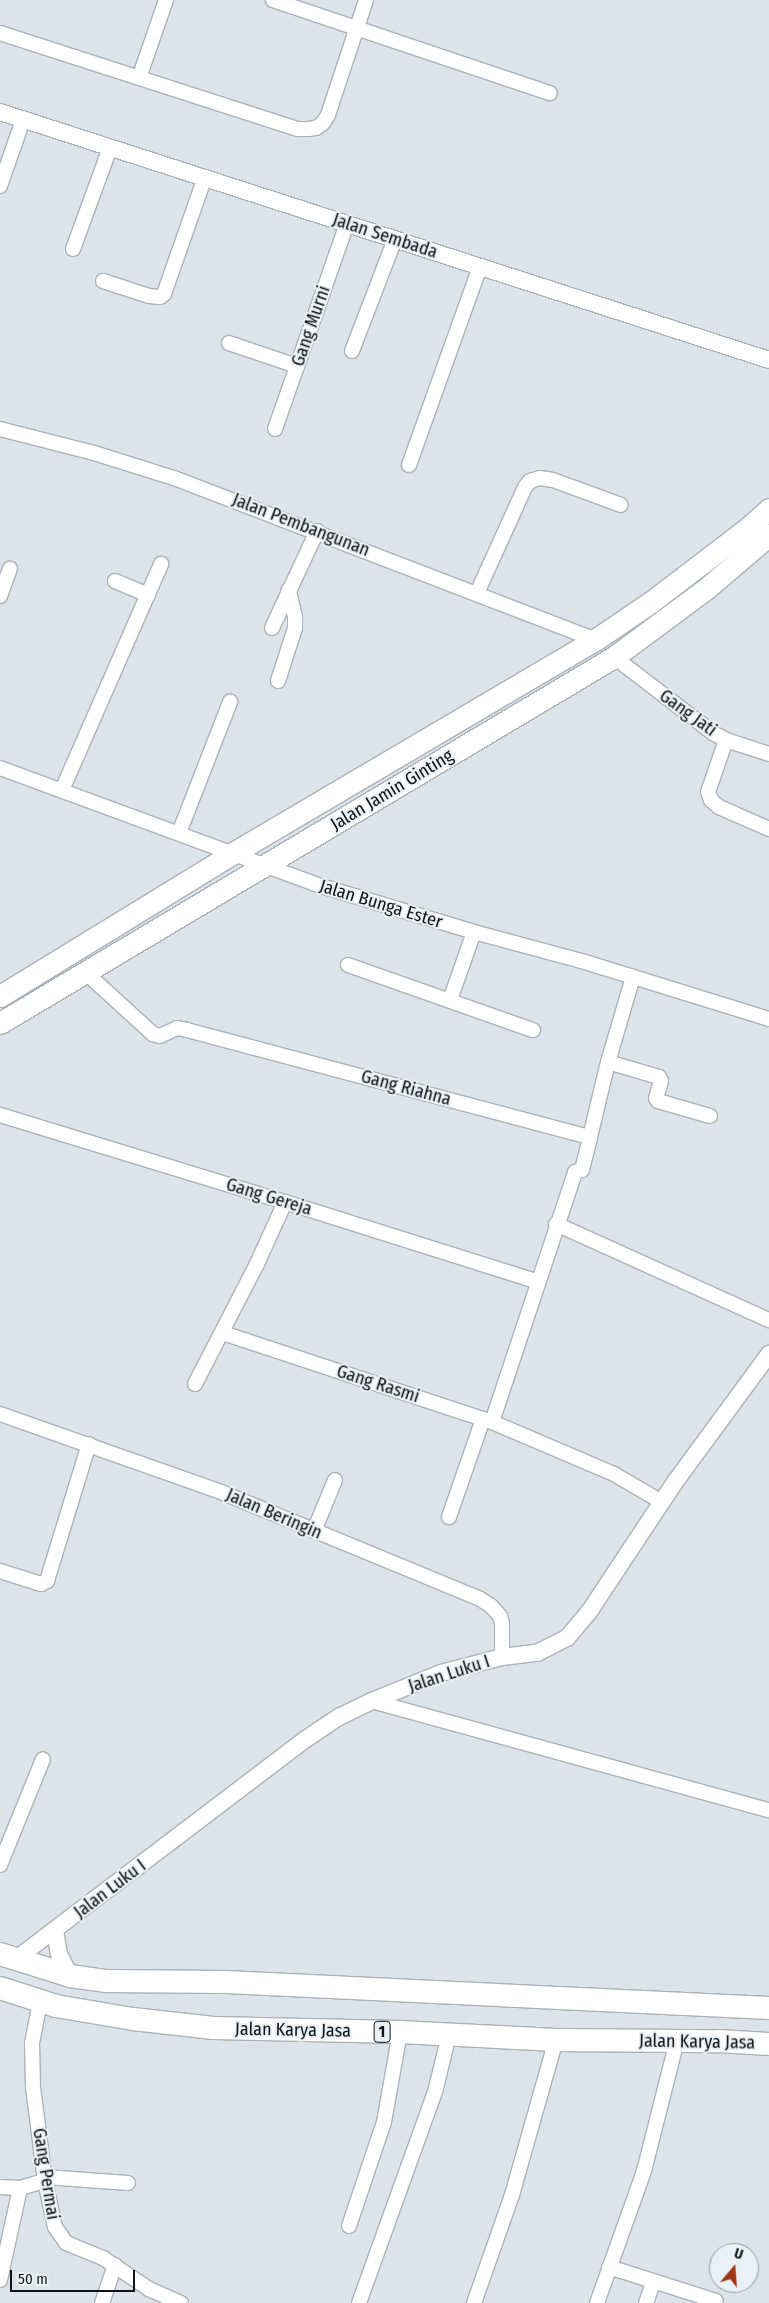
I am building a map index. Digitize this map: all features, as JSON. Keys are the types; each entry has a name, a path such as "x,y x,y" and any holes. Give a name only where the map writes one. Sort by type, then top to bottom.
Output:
{"highway":[{"name":"Jalan Karya Jasa","path":"8,1957 70,1976 108,1981 226,1982 769,2008"},
{"name":"Jalan Karya Jasa","path":"0,1988 40,2002 133,2019 213,2028 400,2032 556,2040 769,2044"}],"main road":[{"name":"Jalan Jamin Ginting","path":"0,996 233,853 595,640 658,596 749,527 769,509"},
{"name":"Jalan Jamin Ginting","path":"0,1023 614,657 707,588 769,535"}],"street":[{"path":"139,78 166,0"},
{"path":"273,0 550,93"},
{"path":"0,33 298,129 316,128 323,123 328,114 366,0"},
{"name":"Jalan Sembada","path":"0,112 769,360"},
{"path":"0,186 23,120"},
{"path":"73,249 110,148"},
{"path":"103,281 149,296 160,297 164,294 205,177"},
{"name":"Gang Murni","path":"275,429 347,223"},
{"path":"352,350 395,239"},
{"path":"410,466 480,266"},
{"path":"229,343 297,366"},
{"name":"Jalan Pembangunan","path":"0,429 94,453 165,475 317,531 595,640"},
{"path":"477,593 525,487 530,481 540,478 553,480 621,505"},
{"path":"272,628 317,531"},
{"path":"62,790 161,564"},
{"path":"0,596 10,569"},
{"path":"115,581 148,595"},
{"path":"278,681 295,628 295,617 289,590"},
{"name":"Gang Jati","path":"614,657 696,721 726,740 769,754"},
{"path":"180,833 230,702"},
{"path":"726,740 708,792 711,800 719,807 769,829"},
{"name":"Jalan Bunga Ester","path":"0,768 180,833 264,867 474,932 633,977 769,1019"},
{"path":"450,1000 474,932"},
{"path":"348,965 533,1030"},
{"name":"Gang Riahna","path":"85,972 157,1036 178,1028 590,1137"},
{"path":"450,1517 488,1420 538,1282 575,1172 582,1170 608,1062 633,977"},
{"path":"608,1062 659,1077 661,1081 656,1098 658,1101 710,1116"},
{"name":"Gang Gereja","path":"0,1115 538,1282"},
{"path":"195,1384 223,1332 285,1202"},
{"path":"556,1224 769,1320"},
{"name":"Gang Rasmi","path":"223,1332 488,1420 614,1474 662,1502"},
{"name":"Jalan Luku I","path":"8,1957 55,1930 306,1739 340,1717 372,1701 440,1673 502,1657 537,1653 567,1638 589,1612 662,1502 769,1354"},
{"name":"Jalan Beringin","path":"0,1414 221,1492 422,1573 491,1606 500,1616 502,1623 502,1657"},
{"path":"0,1571 41,1584 47,1582 89,1444"},
{"path":"314,1531 335,1480"},
{"path":"372,1701 769,1810"},
{"path":"0,1865 43,1758"},
{"path":"55,1930 58,1954 70,1976"},
{"name":"Gang Permai","path":"40,2002 32,2043 33,2087 45,2179 53,2222 60,2237 66,2243 115,2265 150,2289 181,2303"},
{"path":"349,2226 384,2122 400,2032"},
{"path":"359,2303 435,2092 449,2035"},
{"path":"474,2303 512,2195 556,2040"},
{"path":"597,2303 644,2171 677,2041"},
{"path":"0,2187 20,2188 45,2179 128,2183"},
{"path":"0,2280 20,2188"},
{"path":"102,2303 115,2265"},
{"path":"609,2267 653,2283 716,2301"},
{"path":"646,2303 653,2283"}]}
